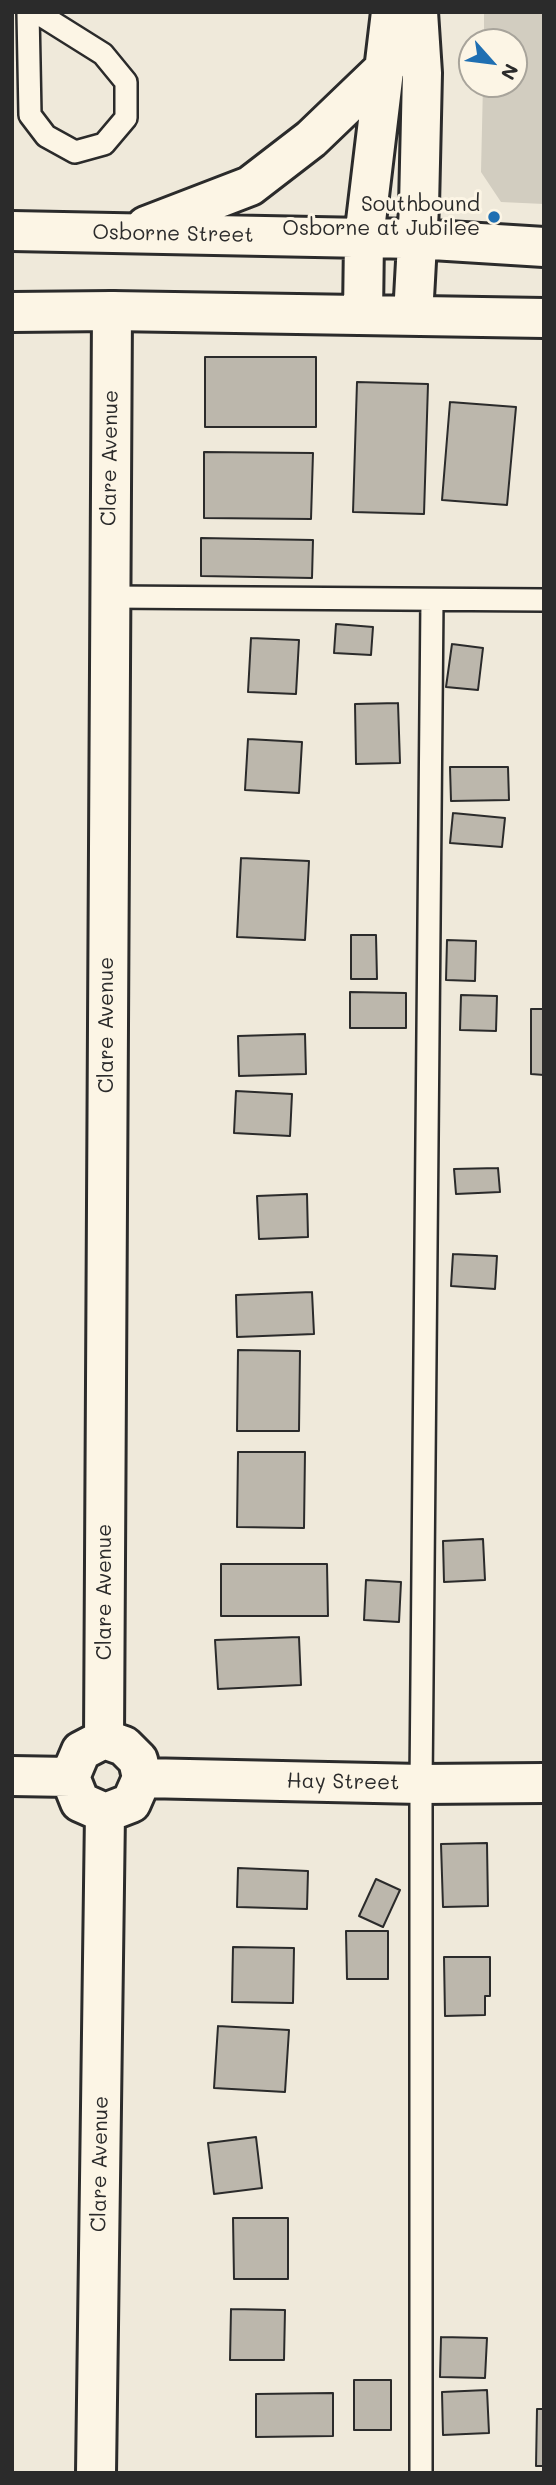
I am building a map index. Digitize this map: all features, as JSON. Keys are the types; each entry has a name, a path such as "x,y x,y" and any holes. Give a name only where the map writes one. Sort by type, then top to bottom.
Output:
{"street":[{"path":"363,315 364,238 391,12"},
{"path":"413,316 422,74 418,12"},
{"path":"129,232 250,186 311,139 386,67"},
{"name":"Osborne Street","path":"12,231 416,239 544,247"},
{"path":"12,312 111,311 544,318"},
{"name":"Clare Avenue","path":"104,1739 111,311"},
{"path":"104,1739 124,1746 138,1760 142,1778 131,1803 106,1813 80,1802 70,1777 81,1751 104,1739"},
{"path":"12,1776 70,1777"},
{"name":"Hay Street","path":"142,1778 421,1784 544,1783"},
{"name":"Clare Avenue","path":"96,2473 106,1813"}],"lane":[{"path":"28,12 30,115 46,136 75,152 104,144 126,118 126,82 103,54 36,12"},
{"path":"108,597 544,600"},
{"path":"421,2473 421,1784 432,600"}],"shaded area":[{"path":"484,14 544,14 544,204 501,202 481,172 483,98 528,98 528,28 484,28"}],"building":[{"path":"205,357 316,357 316,427 205,427"},
{"path":"357,382 428,384 424,514 353,512"},
{"path":"450,402 516,407 507,505 442,500"},
{"path":"204,452 313,453 311,519 204,518"},
{"path":"201,538 313,540 312,578 201,576"},
{"path":"336,624 373,627 371,655 334,653"},
{"path":"251,638 299,640 296,694 248,692"},
{"path":"452,644 483,648 478,690 446,687"},
{"path":"398,703 400,763 356,764 355,704"},
{"path":"248,739 302,742 299,793 245,790"},
{"path":"450,767 508,767 509,800 451,801"},
{"path":"453,813 505,818 502,847 450,843"},
{"path":"241,858 309,861 305,940 237,937"},
{"path":"351,935 376,935 377,979 351,979"},
{"path":"447,940 476,941 475,981 446,980"},
{"path":"350,992 406,993 406,1028 350,1028"},
{"path":"461,995 497,996 496,1031 460,1030"},
{"path":"531,1009 544,1009 544,1075 531,1074"},
{"path":"305,1034 306,1074 239,1076 238,1036"},
{"path":"236,1091 292,1094 290,1136 234,1133"},
{"path":"498,1168 500,1192 456,1194 454,1169"},
{"path":"307,1194 308,1237 259,1239 257,1196"},
{"path":"453,1254 497,1256 495,1289 451,1286"},
{"path":"312,1292 314,1334 237,1337 236,1295"},
{"path":"238,1350 300,1351 299,1431 237,1431"},
{"path":"238,1452 305,1452 304,1528 237,1527"},
{"path":"483,1539 485,1580 444,1582 443,1541"},
{"path":"221,1564 327,1564 328,1616 221,1616"},
{"path":"366,1580 401,1582 399,1622 364,1620"},
{"path":"299,1637 301,1685 218,1689 215,1640"},
{"path":"487,1843 488,1906 443,1907 441,1844"},
{"path":"238,1868 308,1871 307,1909 237,1907"},
{"path":"376,1879 400,1890 383,1927 359,1916"},
{"path":"346,1931 388,1931 388,1979 347,1979"},
{"path":"233,1947 294,1948 293,2003 232,2002"},
{"path":"444,1957 490,1957 490,1996 485,1996 485,2015 445,2016"},
{"path":"218,2026 289,2030 285,2092 214,2088"},
{"path":"256,2137 262,2188 214,2194 208,2143"},
{"path":"233,2218 288,2218 288,2279 234,2279"},
{"path":"231,2309 285,2310 284,2360 230,2360"},
{"path":"441,2337 487,2338 485,2378 440,2377"},
{"path":"354,2380 391,2380 391,2430 354,2430"},
{"path":"487,2390 489,2433 443,2435 442,2392"},
{"path":"333,2393 333,2436 256,2437 256,2394"},
{"path":"537,2409 544,2409 544,2466 536,2466"}],"place":[{"name":"Southbound Osborne at Jubilee","path":"494,217"}]}
